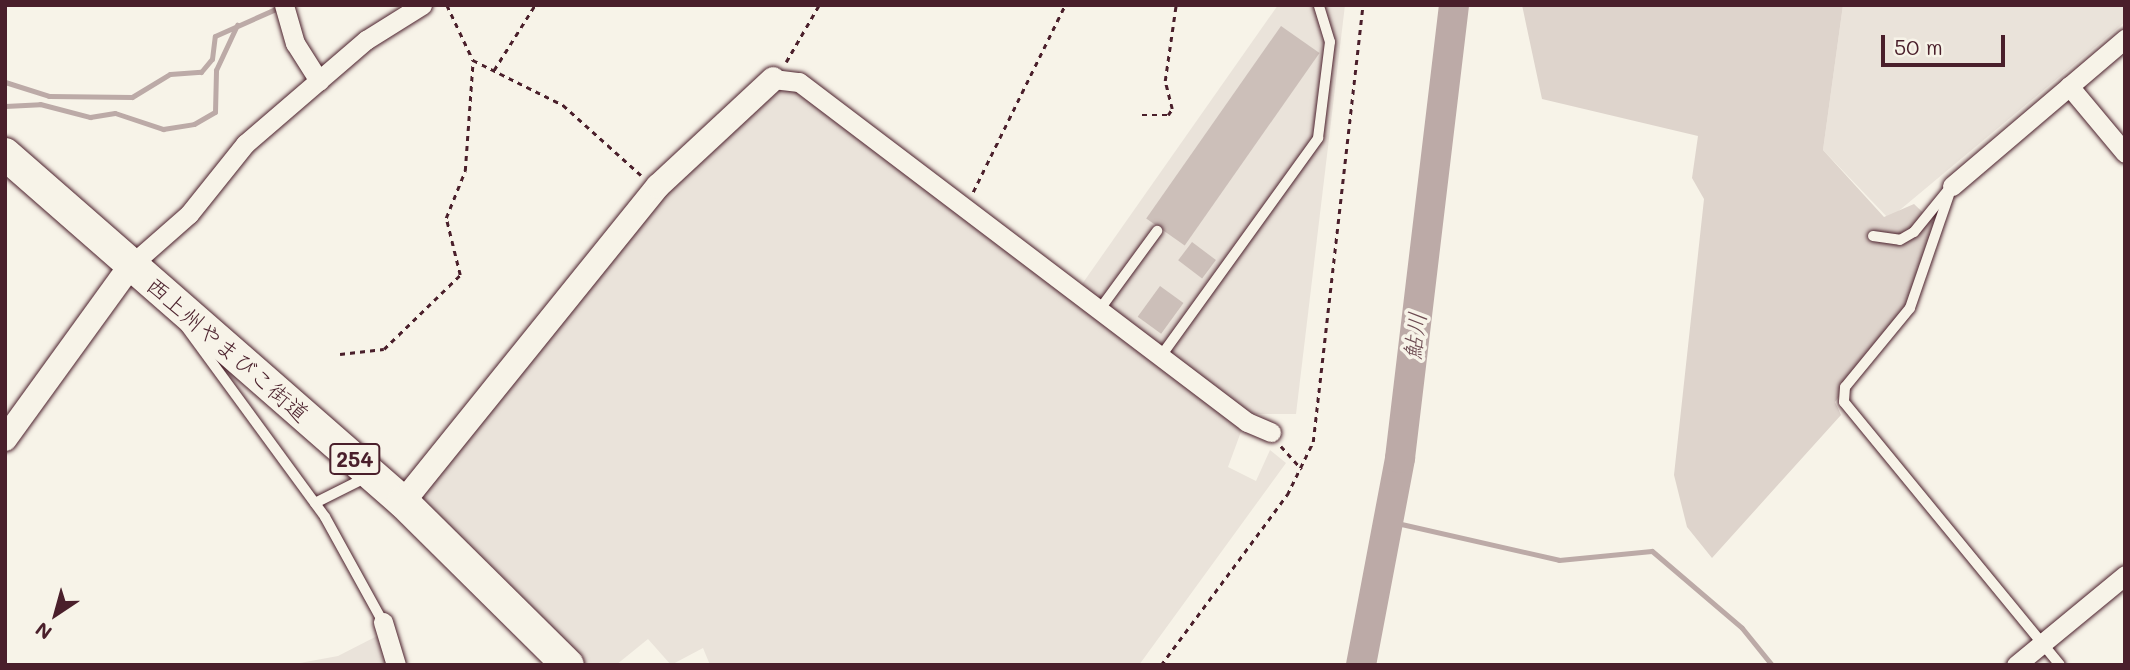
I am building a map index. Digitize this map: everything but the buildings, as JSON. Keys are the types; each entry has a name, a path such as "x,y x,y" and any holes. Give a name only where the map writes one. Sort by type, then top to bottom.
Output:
{"highway":[{"name":"西上州やまびこ街道","path":"5,154 403,502 568,665"}],"street":[{"path":"284,5 295,43 319,81"},
{"path":"5,439 131,265 189,214 245,144 366,40 422,5"},
{"path":"1952,186 2125,38"},
{"path":"403,502 658,186 777,77 799,82 1247,422 1271,432"},
{"path":"2069,86 2125,153"},
{"path":"2016,665 2125,575"},
{"path":"383,622 396,665"}],"lane":[{"path":"1161,356 1318,138 1330,42 1319,5"},
{"path":"1873,236 1900,240 1914,232 1952,186"},
{"path":"1952,186 1910,308 1845,387 1844,402 2060,665"},
{"path":"1100,309 1157,231"},
{"path":"189,316 192,341 314,503 383,622"},
{"path":"314,503 372,474"}],"path":[{"path":"340,354 384,349 460,275 446,218 465,170 473,60 447,5"},
{"path":"493,71 535,5"},
{"path":"777,77 820,5"},
{"path":"967,208 1065,5"},
{"path":"1142,115 1172,109 1165,81 1176,5"},
{"path":"1161,665 1302,469 1316,427 1363,5"},
{"path":"473,60 563,105 658,186"},
{"path":"1271,432 1302,469"}],"shaded area":[{"path":"1278,5 1345,5 1296,414 1250,414 1080,287"},
{"path":"1522,5 1843,5 1823,150 1884,217 1914,204 1936,225 1906,304 1835,402 1841,415 1712,558 1687,527 1674,475 1704,199 1692,178 1698,136 1542,99"},
{"path":"1843,5 2125,5 2125,22 1889,219 1823,150"},
{"path":"797,87 1242,429 1228,467 1256,481 1270,450 1286,463 1139,665 710,665 703,648 671,665 648,639 616,665 584,665 424,506 422,493 672,184 777,88"},
{"path":"379,635 387,665 289,665 338,656"}],"waterway":[{"name":"鮎川","path":"1361,665 1400,458 1454,5"},
{"path":"5,82 49,96 132,97 170,74 201,72 212,59 215,36 280,7"},
{"path":"5,106 40,104 90,117 115,113 163,129 194,124 215,112 216,70 237,25"},
{"path":"1388,521 1559,560 1652,551 1742,628 1772,665"}]}
